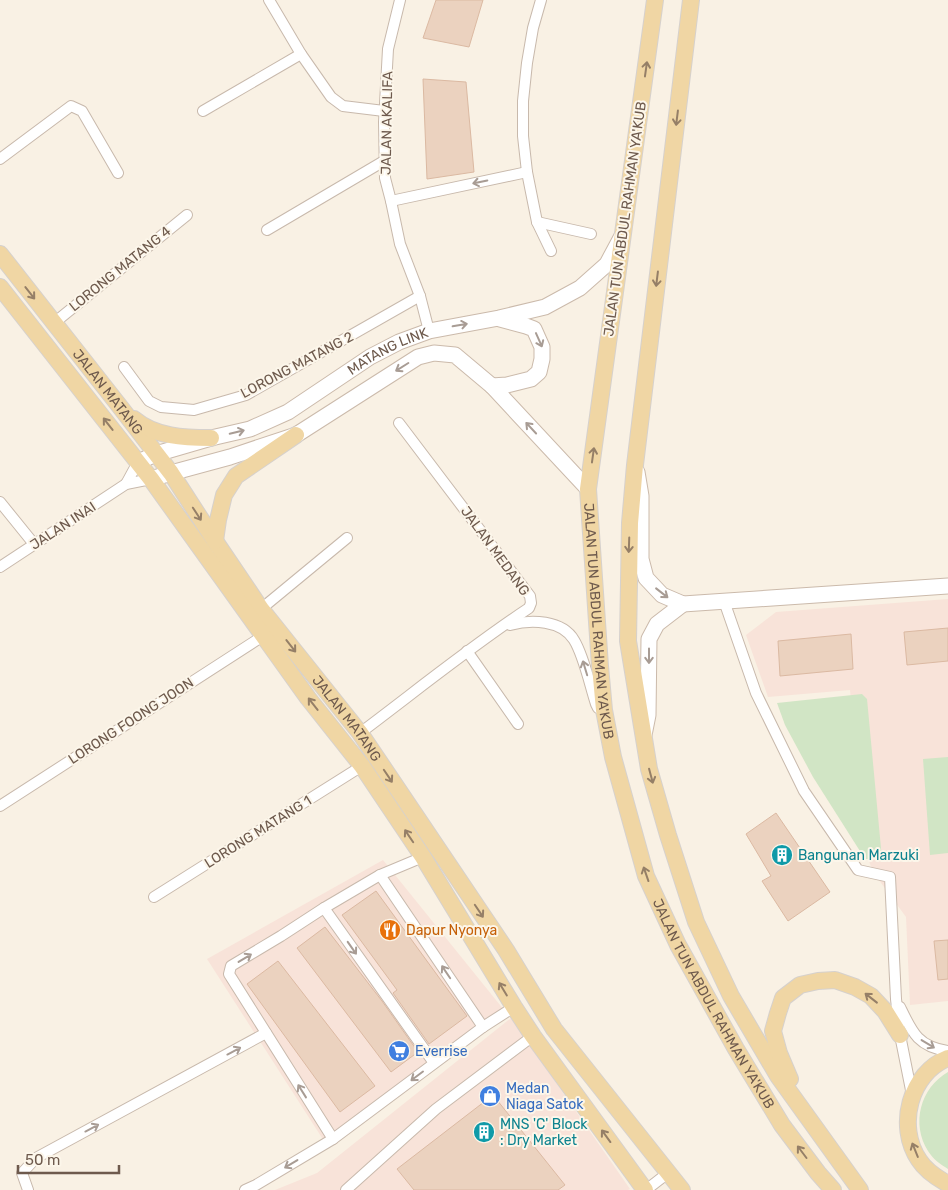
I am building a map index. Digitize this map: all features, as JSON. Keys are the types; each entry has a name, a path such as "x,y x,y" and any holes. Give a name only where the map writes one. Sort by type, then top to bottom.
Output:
{"main road":[{"name":"JALAN TUN ABDUL RAHMAN YA'KUB","path":"655,0 588,489 604,710 613,757 646,876 678,945 736,1049 782,1125 833,1190"},
{"name":"JALAN TUN ABDUL RAHMAN YA'KUB","path":"691,0 635,465 630,523 628,641 649,769 696,922 731,996 778,1076 860,1190"},
{"name":"JALAN MATANG","path":"0,254 171,473 261,609 360,733 506,950 554,1029 674,1184"},
{"name":"JALAN MATANG","path":"0,287 138,462 308,698 362,766 423,857 533,1036 646,1190"},
{"path":"121,408 140,424 160,433 182,437 211,438"},
{"path":"215,541 224,495 236,476 296,434"},
{"path":"806,1115 779,1053 773,1031 783,998 800,985 835,980 855,987 871,996 885,1011 900,1035"},
{"path":"948,1058 935,1065 919,1082 912,1096 908,1122 910,1136 918,1159 927,1169 948,1184"},
{"path":"626,1163 631,1190"}],"street":[{"path":"269,0 331,97 343,106 384,111"},
{"name":"JALAN AKALIFA","path":"400,0 388,49 384,111 385,178 400,244 420,296 429,331"},
{"path":"540,0 527,63 523,101 523,136 527,172 537,222 551,251"},
{"path":"204,111 302,54"},
{"path":"0,159 71,106 82,111 118,173"},
{"path":"267,230 384,161"},
{"path":"391,201 527,172"},
{"name":"LORONG MATANG 4","path":"54,323 187,215"},
{"path":"537,222 591,234"},
{"name":"MATANG LINK","path":"138,462 156,454 250,429 288,412 370,357 399,342 429,331 545,307 580,288 607,264 624,231"},
{"name":"LORONG MATANG 2","path":"124,367 149,401 161,407 194,410 246,395 420,296"},
{"path":"492,386 531,379 538,372 542,359 542,347 534,329 499,318"},
{"name":"MATANG LINK","path":"151,480 230,457 296,434 418,357 434,354 455,355 492,386 588,489"},
{"name":"JALAN MEDANG","path":"360,733 467,651 529,608 531,604 530,596 399,423"},
{"path":"126,484 138,462"},
{"path":"635,465 641,496 641,559 646,578 662,595 683,604 948,586"},
{"path":"126,484 151,480"},
{"name":"JALAN INAI","path":"0,567 126,484"},
{"path":"0,502 34,544"},
{"path":"261,609 347,538"},
{"path":"724,601 756,693 804,791 858,870 890,877 896,999 900,1035 912,1096"},
{"path":"643,739 648,715 649,639 657,624 683,604"},
{"path":"499,628 523,621 542,622 555,625 567,632 579,649 596,704 598,708 604,710"},
{"name":"LORONG FOONG JOON","path":"0,806 263,636"},
{"path":"467,651 518,724"},
{"name":"LORONG MATANG 1","path":"154,897 362,766"},
{"path":"333,1139 229,974 232,966 324,908 380,875 423,857"},
{"path":"380,875 483,1027"},
{"path":"324,908 434,1063"},
{"path":"896,999 912,1031 924,1043 937,1049 948,1051"},
{"path":"246,1190 333,1139 483,1027 514,1007"},
{"path":"28,1190 22,1173 36,1158 266,1033"},
{"path":"346,1190 436,1109 533,1036"},
{"path":"646,1190 674,1184"}],"shaded area":[{"path":"948,599 948,1001 910,1005 906,917 873,872 866,853 850,690 768,697 746,635 776,612"},
{"path":"383,860 504,1010 324,1141 207,959"},
{"name":"Medan Niaga Satok","path":"511,1018 630,1189 275,1190 317,1173"}],"green space":[{"path":"862,694 867,699 882,859 865,859 813,777 785,725 777,703"},
{"path":"948,757 948,853 930,855 923,759"},
{"path":"948,1072 948,1169 928,1151 920,1130 919,1118 921,1107 931,1087"}],"building":[{"path":"436,0 483,0 469,47 423,38"},
{"path":"423,79 466,82 474,172 427,179"},
{"path":"948,628 948,661 907,665 904,632"},
{"path":"851,634 853,669 780,676 778,641"},
{"name":"Bangunan Marzuki","path":"776,813 830,892 788,921 762,881 771,876 746,834"},
{"path":"376,891 467,1016 429,1044 393,993 397,990 342,915"},
{"path":"325,927 382,1001 418,1052 391,1072 297,948"},
{"path":"948,940 948,979 938,980 934,941"},
{"path":"278,961 375,1086 340,1112 247,984"},
{"name":"MNS 'C' Block : Dry Market","path":"493,1095 565,1185 558,1190 414,1190 397,1169"}],"place":[{"name":"Bangunan Marzuki","path":"782,855"},
{"name":"Dapur Nyonya","path":"390,930"},
{"name":"Everrise","path":"399,1051"},
{"name":"Medan Niaga Satok","path":"490,1096"},
{"name":"MNS 'C' Block : Dry Market","path":"484,1132"}]}
